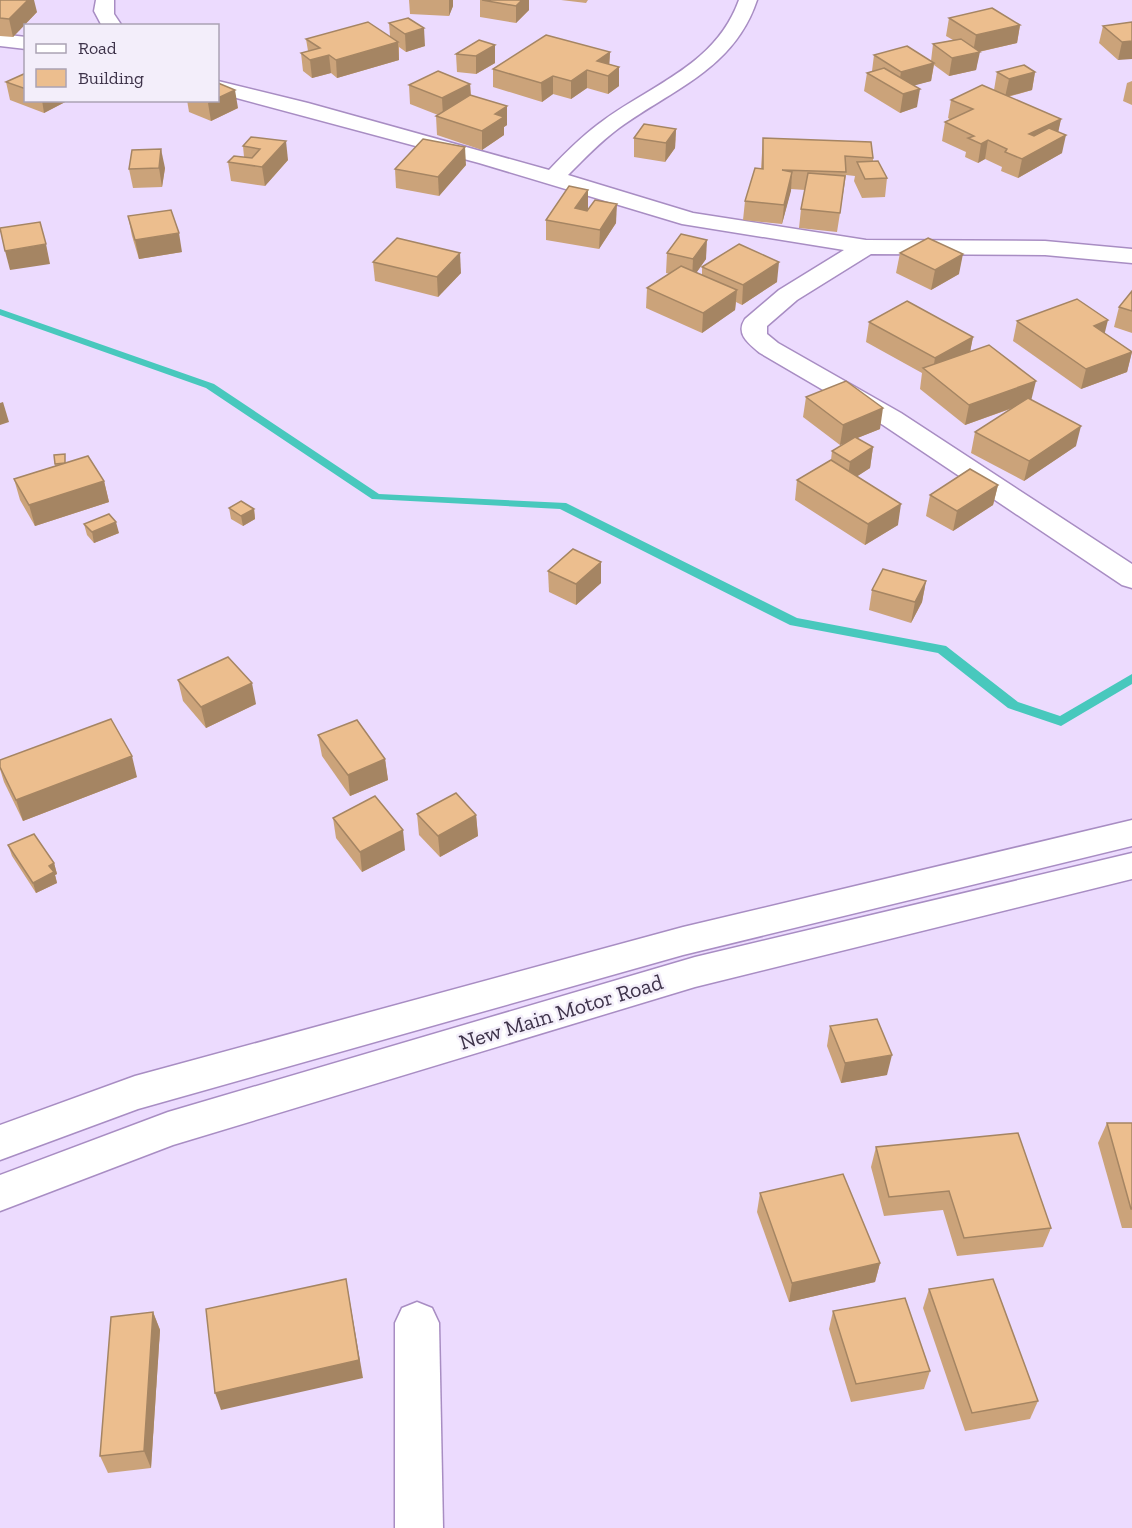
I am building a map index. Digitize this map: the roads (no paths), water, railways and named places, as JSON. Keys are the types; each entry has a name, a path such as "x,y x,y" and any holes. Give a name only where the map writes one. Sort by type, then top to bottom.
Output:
{"main road":[{"path":"105,0 102,8 103,15 111,24"},
{"path":"553,179 589,141 707,61 724,43 745,14 748,0"},
{"path":"0,40 24,43"},
{"path":"219,87 301,107 487,158 690,219 866,247 1045,248 1132,256"},
{"path":"866,247 788,295 754,324 755,337 769,348 892,419 1132,578"},
{"name":"New Main Motor Road","path":"0,1143 135,1093 683,940 1132,833"},
{"name":"New Main Motor Road","path":"0,1193 168,1129 695,972 1132,866"},
{"path":"417,1323 419,1528"}],"waterway":[{"path":"0,312 210,386 376,497 562,506 794,622 942,649 1013,705 1061,721 1132,678"}]}
